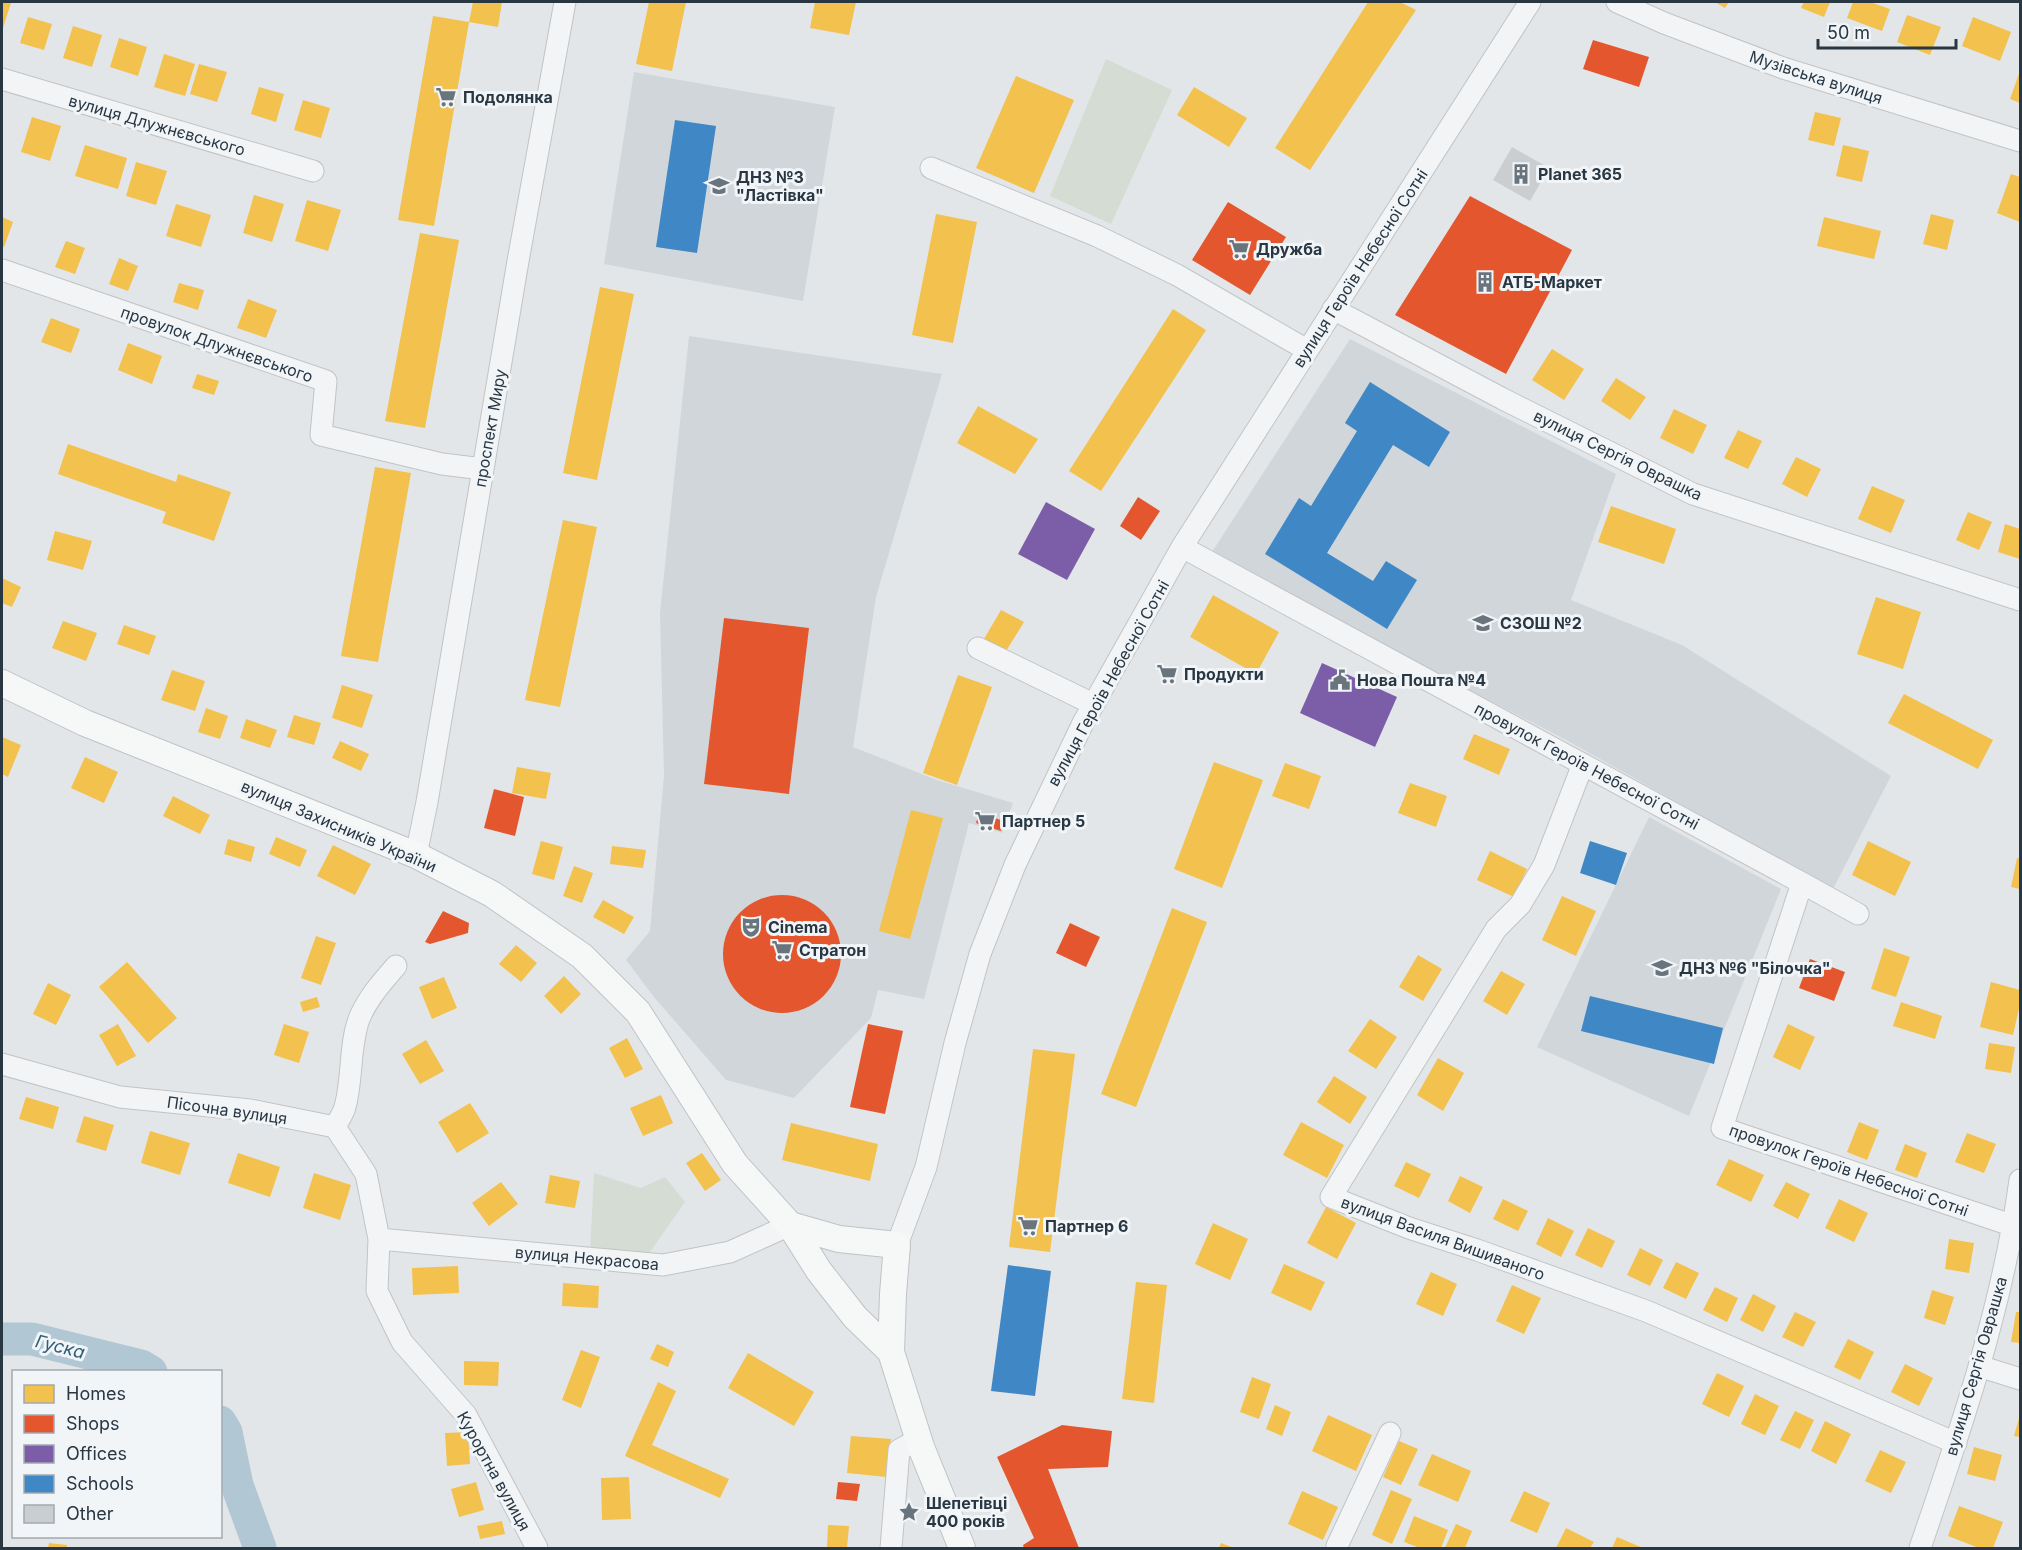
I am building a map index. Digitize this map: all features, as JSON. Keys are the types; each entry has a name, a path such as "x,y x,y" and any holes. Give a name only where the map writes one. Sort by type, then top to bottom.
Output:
{"main road":[{"name":"вулиця Захисників України","path":"2,683 85,723 416,855 492,894 582,956 638,1012 735,1164 789,1225 819,1271 855,1317 891,1352"},
{"path":"789,1225 839,1239 897,1245"},
{"name":"вулиця Героїв Небесної Сотні","path":"897,1245 892,1294 891,1352 918,1439 962,1548"}],"street":[{"name":"проспект Миру","path":"416,855 565,2"},
{"name":"вулиця Героїв Небесної Сотні","path":"897,1245 926,1167 954,1043 980,954 1015,865 1047,794 1093,704 1182,547 1530,2"},
{"name":"Музівська вулиця","path":"1617,2 1664,23 1783,68 2020,141"},
{"name":"вулиця Длужнєвського","path":"2,79 313,171"},
{"path":"931,168 1097,236 1177,275 1307,350"},
{"name":"провулок Длужнєвського","path":"2,270 326,381 321,435 442,464 483,469"},
{"name":"вулиця Сергія Оврашка","path":"1334,309 1503,399 1693,494 2020,600"},
{"name":"провулок Героїв Небесної Сотні","path":"1182,547 1858,914"},
{"path":"978,648 1093,704"},
{"name":"вулиця Василя Вишиваного","path":"1583,764 1544,865 1520,905 1496,929 1331,1197 1408,1228 1477,1250 1646,1311 1956,1443"},
{"name":"провулок Героїв Небесної Сотні","path":"1802,883 1722,1128 2014,1226"},
{"path":"379,1239 366,1174 335,1127 345,1108 350,1083 353,1044 359,1019 375,990 396,966"},
{"name":"Пісочна вулиця","path":"2,1064 120,1097 250,1110 335,1127"},
{"name":"вулиця Сергія Оврашка","path":"1920,1548 1956,1443 1979,1366 2014,1226 2020,1180"},
{"name":"вулиця Некрасова","path":"379,1239 663,1265 730,1252 789,1225"},
{"name":"Курортна вулиця","path":"379,1239 376,1292 402,1342 466,1415 537,1548"},
{"path":"1979,1366 2020,1379"},
{"path":"1338,1548 1390,1433"},
{"path":"891,1548 899,1450 918,1439"}],"shaded area":[{"path":"1106,59 1172,90 1111,224 1050,196"},
{"name":"ДНЗ №3 \"Ластівка\"","path":"634,72 835,107 803,301 604,264"},
{"path":"689,336 942,374 876,597 853,747 937,780 1013,803 1002,833 969,823 924,999 878,990 871,1018 794,1098 726,1080 654,997 626,960 650,931 664,776 660,613"},
{"name":"СЗОШ №2","path":"1350,339 1616,474 1571,600 1682,645 1891,776 1833,889 1566,740 1210,555"},
{"name":"ДНЗ №6 \"Білочка\"","path":"1649,817 1781,889 1689,1116 1537,1047"},
{"path":"594,1173 641,1188 665,1177 685,1202 645,1259 590,1253"}],"building: Homes":[{"path":"2,2 11,3 2,31"},
{"path":"473,2 502,2 498,27 469,22"},
{"path":"649,2 686,2 672,71 636,64"},
{"path":"815,2 856,2 849,35 810,28"},
{"path":"1368,2 1400,2 1416,10 1310,170 1275,148"},
{"path":"1715,2 1729,2 1725,8"},
{"path":"1804,2 1830,2 1824,17 1801,8"},
{"path":"1853,2 1870,2 1890,9 1882,31 1847,18"},
{"path":"1907,15 1941,27 1930,55 1897,42"},
{"path":"433,16 469,22 434,226 398,220"},
{"path":"28,17 52,24 44,50 20,43"},
{"path":"1973,17 2011,32 2000,61 1962,46"},
{"path":"73,26 102,35 92,67 63,58"},
{"path":"119,38 147,47 138,76 110,67"},
{"path":"164,54 195,64 185,96 154,87"},
{"path":"199,64 227,72 217,102 190,94"},
{"path":"2020,71 2020,103 2010,99"},
{"path":"1016,76 1074,100 1034,193 976,168"},
{"path":"259,87 284,94 276,122 251,114"},
{"path":"1194,87 1247,118 1229,147 1177,115"},
{"path":"303,100 330,108 321,138 294,130"},
{"path":"1815,112 1841,118 1834,146 1808,140"},
{"path":"32,117 61,126 50,161 21,152"},
{"path":"85,145 127,158 118,189 75,176"},
{"path":"1843,145 1869,151 1862,182 1836,176"},
{"path":"136,162 167,171 156,205 126,196"},
{"path":"2011,174 2020,177 2020,222 1997,213"},
{"path":"254,195 284,204 272,242 243,233"},
{"path":"307,200 341,210 328,251 295,241"},
{"path":"176,204 211,215 201,247 166,236"},
{"path":"936,214 977,222 953,343 912,335"},
{"path":"1931,214 1954,220 1947,250 1923,244"},
{"path":"2,217 13,222 4,247 2,246"},
{"path":"1824,217 1881,231 1874,259 1817,246"},
{"path":"420,233 459,240 425,428 385,421"},
{"path":"66,241 85,248 75,274 55,267"},
{"path":"119,258 138,266 128,291 109,284"},
{"path":"179,283 204,290 198,310 173,302"},
{"path":"600,287 634,294 597,480 563,473"},
{"path":"248,299 277,310 266,338 237,328"},
{"path":"1173,309 1206,330 1101,491 1069,471"},
{"path":"51,318 80,329 71,353 41,342"},
{"path":"128,343 162,356 152,384 118,370"},
{"path":"1552,349 1584,369 1564,400 1532,380"},
{"path":"197,374 219,381 214,395 192,388"},
{"path":"1616,378 1646,397 1630,420 1601,401"},
{"path":"978,406 1038,439 1015,474 957,443"},
{"path":"1674,409 1707,425 1693,454 1660,438"},
{"path":"1738,430 1762,441 1748,469 1724,458"},
{"path":"68,444 176,482 178,474 231,492 214,541 162,523 166,512 58,474"},
{"path":"1796,457 1821,469 1807,497 1782,484"},
{"path":"375,467 411,473 378,662 341,656"},
{"path":"1872,486 1905,500 1891,533 1858,519"},
{"path":"1611,506 1676,529 1664,564 1598,542"},
{"path":"1968,512 1992,522 1979,550 1956,540"},
{"path":"563,520 597,527 560,707 525,700"},
{"path":"2005,524 2020,529 2020,559 1998,552"},
{"path":"55,531 92,541 83,570 47,560"},
{"path":"2,578 21,587 12,607 2,603"},
{"path":"1213,595 1279,632 1256,674 1190,637"},
{"path":"1876,597 1921,612 1903,669 1857,654"},
{"path":"1001,610 1024,622 1003,656 981,644"},
{"path":"63,621 97,633 86,661 52,648"},
{"path":"124,625 156,636 149,655 117,644"},
{"path":"172,670 205,681 195,711 161,700"},
{"path":"958,675 992,687 957,785 923,773"},
{"path":"342,685 373,695 362,728 332,718"},
{"path":"1904,694 1993,740 1978,769 1888,723"},
{"path":"206,708 228,716 220,739 198,732"},
{"path":"294,715 321,723 314,745 287,737"},
{"path":"246,719 277,730 270,748 240,738"},
{"path":"1474,734 1510,749 1499,775 1463,759"},
{"path":"2,737 21,745 8,777 2,774"},
{"path":"340,741 369,754 361,771 332,758"},
{"path":"85,757 118,772 104,803 71,788"},
{"path":"1214,762 1263,780 1222,888 1174,869"},
{"path":"1285,763 1321,776 1309,809 1272,796"},
{"path":"517,767 551,773 546,799 512,793"},
{"path":"1410,783 1447,796 1436,827 1398,813"},
{"path":"173,796 210,815 200,834 163,816"},
{"path":"911,810 943,818 910,939 879,931"},
{"path":"276,837 307,850 300,867 269,854"},
{"path":"228,839 255,847 251,862 224,854"},
{"path":"541,841 563,847 554,880 532,874"},
{"path":"1868,841 1911,862 1895,896 1852,875"},
{"path":"333,845 371,864 355,895 317,876"},
{"path":"612,846 646,850 643,868 610,864"},
{"path":"1490,851 1527,869 1514,897 1477,880"},
{"path":"2017,858 2020,859 2020,889 2011,887"},
{"path":"574,866 593,873 582,903 563,896"},
{"path":"1562,896 1596,911 1576,956 1542,940"},
{"path":"603,900 634,917 624,934 593,917"},
{"path":"1172,908 1207,922 1136,1107 1101,1094"},
{"path":"316,936 336,943 321,985 301,978"},
{"path":"516,945 537,963 521,982 499,964"},
{"path":"1884,948 1910,957 1896,997 1871,989"},
{"path":"1418,955 1442,969 1423,1001 1399,987"},
{"path":"127,962 177,1018 148,1043 99,987"},
{"path":"1501,971 1525,984 1507,1015 1483,1001"},
{"path":"564,976 581,994 561,1014 544,996"},
{"path":"444,977 457,1008 432,1019 419,987"},
{"path":"1991,982 2020,990 2020,1004 2013,1035 1980,1027"},
{"path":"48,983 71,995 56,1025 33,1014"},
{"path":"317,997 320,1007 303,1012 300,1002"},
{"path":"1901,1002 1942,1016 1935,1039 1893,1026"},
{"path":"1370,1019 1397,1037 1376,1069 1348,1051"},
{"path":"118,1024 136,1056 117,1066 99,1035"},
{"path":"284,1024 309,1032 299,1063 274,1055"},
{"path":"1788,1024 1815,1037 1800,1070 1773,1057"},
{"path":"627,1038 643,1069 625,1078 609,1048"},
{"path":"426,1040 444,1071 420,1084 402,1054"},
{"path":"1989,1043 2015,1047 2011,1073 1985,1069"},
{"path":"1033,1049 1075,1054 1050,1252 1009,1247"},
{"path":"1438,1058 1464,1073 1443,1111 1417,1095"},
{"path":"1334,1076 1367,1097 1350,1124 1317,1102"},
{"path":"661,1095 673,1123 643,1136 630,1108"},
{"path":"26,1097 59,1107 53,1129 19,1119"},
{"path":"470,1103 489,1133 457,1153 438,1122"},
{"path":"84,1116 114,1125 106,1151 76,1142"},
{"path":"1301,1122 1344,1145 1327,1178 1283,1155"},
{"path":"1859,1122 1879,1130 1867,1160 1847,1152"},
{"path":"791,1123 878,1144 870,1181 782,1160"},
{"path":"150,1131 190,1143 180,1175 141,1163"},
{"path":"1967,1133 1996,1144 1984,1173 1955,1162"},
{"path":"1905,1144 1927,1153 1917,1178 1895,1170"},
{"path":"238,1153 280,1167 270,1197 228,1183"},
{"path":"702,1153 721,1180 705,1191 686,1163"},
{"path":"1729,1159 1764,1175 1751,1202 1716,1185"},
{"path":"1406,1162 1431,1174 1419,1198 1394,1186"},
{"path":"314,1173 351,1185 340,1220 303,1208"},
{"path":"550,1175 580,1181 575,1208 545,1203"},
{"path":"1460,1176 1483,1187 1470,1213 1448,1201"},
{"path":"501,1182 518,1204 489,1226 472,1203"},
{"path":"1786,1182 1810,1194 1798,1219 1773,1206"},
{"path":"1503,1199 1528,1211 1518,1231 1493,1219"},
{"path":"1839,1199 1868,1213 1854,1242 1825,1228"},
{"path":"1326,1207 1356,1223 1337,1259 1307,1243"},
{"path":"1548,1218 1574,1231 1561,1257 1536,1244"},
{"path":"1213,1223 1248,1239 1230,1280 1195,1264"},
{"path":"1588,1228 1615,1241 1602,1268 1575,1255"},
{"path":"1949,1239 1974,1243 1969,1273 1945,1269"},
{"path":"1640,1248 1663,1260 1650,1286 1627,1275"},
{"path":"1676,1262 1699,1273 1686,1299 1663,1288"},
{"path":"1284,1264 1325,1282 1311,1311 1271,1293"},
{"path":"458,1266 459,1293 413,1295 412,1268"},
{"path":"1431,1272 1457,1284 1443,1316 1416,1304"},
{"path":"1136,1282 1167,1285 1154,1403 1122,1399"},
{"path":"563,1283 599,1286 598,1308 562,1306"},
{"path":"1512,1285 1541,1298 1524,1334 1496,1321"},
{"path":"1715,1287 1738,1298 1727,1322 1703,1310"},
{"path":"1932,1290 1954,1297 1945,1325 1924,1318"},
{"path":"1753,1294 1776,1306 1763,1332 1740,1320"},
{"path":"1795,1312 1816,1322 1803,1347 1782,1337"},
{"path":"2016,1312 2020,1312 2020,1343 2011,1342"},
{"path":"1848,1339 1874,1352 1860,1380 1834,1367"},
{"path":"657,1344 674,1352 668,1367 650,1359"},
{"path":"581,1350 600,1357 581,1408 562,1400"},
{"path":"748,1353 814,1392 794,1426 728,1388"},
{"path":"464,1361 499,1362 498,1386 464,1385"},
{"path":"1905,1364 1933,1378 1919,1406 1891,1392"},
{"path":"1717,1373 1744,1386 1729,1417 1702,1404"},
{"path":"1252,1377 1271,1384 1259,1419 1240,1412"},
{"path":"658,1382 676,1391 652,1445 729,1479 720,1498 625,1456"},
{"path":"1755,1394 1779,1406 1765,1435 1741,1424"},
{"path":"1275,1405 1291,1412 1282,1436 1266,1429"},
{"path":"1795,1411 1814,1420 1800,1449 1780,1440"},
{"path":"1328,1415 1372,1435 1356,1471 1312,1451"},
{"path":"2020,1415 2020,1437 2014,1436"},
{"path":"1825,1421 1851,1434 1836,1464 1811,1451"},
{"path":"468,1432 470,1464 447,1466 445,1433"},
{"path":"851,1436 891,1439 887,1477 847,1473"},
{"path":"1399,1441 1418,1449 1401,1485 1383,1477"},
{"path":"1974,1447 2002,1455 1995,1481 1967,1474"},
{"path":"1880,1450 1906,1462 1891,1493 1865,1481"},
{"path":"1432,1454 1471,1471 1458,1502 1418,1485"},
{"path":"629,1477 631,1519 602,1520 601,1478"},
{"path":"476,1482 484,1510 459,1517 451,1489"},
{"path":"1391,1490 1412,1499 1392,1544 1372,1535"},
{"path":"1302,1491 1338,1507 1323,1540 1288,1524"},
{"path":"1524,1491 1550,1503 1537,1533 1510,1521"},
{"path":"1959,1506 2003,1522 1993,1548 1979,1548 1948,1536"},
{"path":"1414,1516 1448,1530 1441,1548 1420,1548 1404,1542"},
{"path":"502,1521 505,1534 480,1539 477,1526"},
{"path":"1456,1524 1472,1531 1465,1548 1445,1548"},
{"path":"828,1525 849,1526 847,1548 827,1547"},
{"path":"1566,1528 1594,1542 1590,1548 1556,1548"},
{"path":"1617,1537 1643,1548 1612,1548"},
{"path":"49,1543 67,1545 67,1548 48,1548"},
{"path":"1221,1543 1234,1548 1219,1548"}],"building: Shops":[{"path":"1593,40 1649,57 1639,87 1583,69"},
{"name":"АТБ-Маркет","path":"1470,196 1572,250 1506,374 1395,315"},
{"name":"Дружба","path":"1228,202 1286,237 1250,295 1192,260"},
{"path":"1138,497 1160,511 1141,540 1120,526"},
{"path":"724,618 809,628 789,794 704,784"},
{"path":"494,789 524,797 515,836 484,828"},
{"path":"979,813 1004,821 1001,831 976,823"},
{"name":"Стратон","path":"782,895 805,900 824,912 836,931 841,954 836,977 824,996 805,1008 782,1013 759,1008 740,996 728,977 723,954 728,931 740,912 759,900"},
{"path":"443,911 469,923 468,933 430,944 425,942"},
{"path":"1070,923 1100,937 1086,967 1056,953"},
{"path":"1810,959 1845,972 1834,1001 1799,988"},
{"path":"868,1024 903,1031 885,1114 850,1107"},
{"path":"1062,1425 1112,1431 1108,1467 1048,1469 1079,1548 1024,1548 1023,1545 1034,1538 997,1457"},
{"path":"838,1482 860,1484 857,1501 836,1499"}],"building: Offices":[{"path":"1046,502 1095,529 1067,580 1018,554"},
{"path":"1322,663 1397,697 1375,747 1300,713"}],"building: Schools":[{"path":"675,120 716,126 697,253 656,247"},
{"path":"1370,382 1450,432 1429,467 1393,445 1327,553 1373,581 1386,561 1417,580 1387,629 1265,554 1299,498 1311,506 1357,431 1345,423"},
{"path":"1590,841 1627,853 1616,885 1580,873"},
{"path":"1590,996 1723,1028 1714,1064 1581,1031"},
{"path":"1008,1265 1051,1271 1035,1396 991,1391"}],"building: Other":[{"name":"Planet 365","path":"1512,147 1549,168 1530,201 1493,180"}],"waterway":[{"name":"Гуска","path":"2,1339 32,1339 141,1366 148,1370"},
{"name":"Гуска","path":"222,1425 226,1432 237,1485 260,1548"}],"place":[{"name":"Подолянка","path":"446,97"},
{"name":"Planet 365","path":"1521,174"},
{"name":"ДНЗ №3 \"Ластівка\"","path":"719,186"},
{"name":"Дружба","path":"1239,249"},
{"name":"АТБ-Маркет","path":"1485,282"},
{"name":"СЗОШ №2","path":"1483,623"},
{"name":"Продукти","path":"1167,674"},
{"name":"Нова Пошта №4","path":"1340,680"},
{"name":"Партнер 5","path":"985,821"},
{"name":"Cinema","path":"751,927"},
{"name":"Стратон","path":"782,950"},
{"name":"ДНЗ №6 \"Білочка\"","path":"1662,968"},
{"name":"Партнер 6","path":"1028,1226"},
{"name":"Шепетівці 400 років","path":"909,1512"}]}
